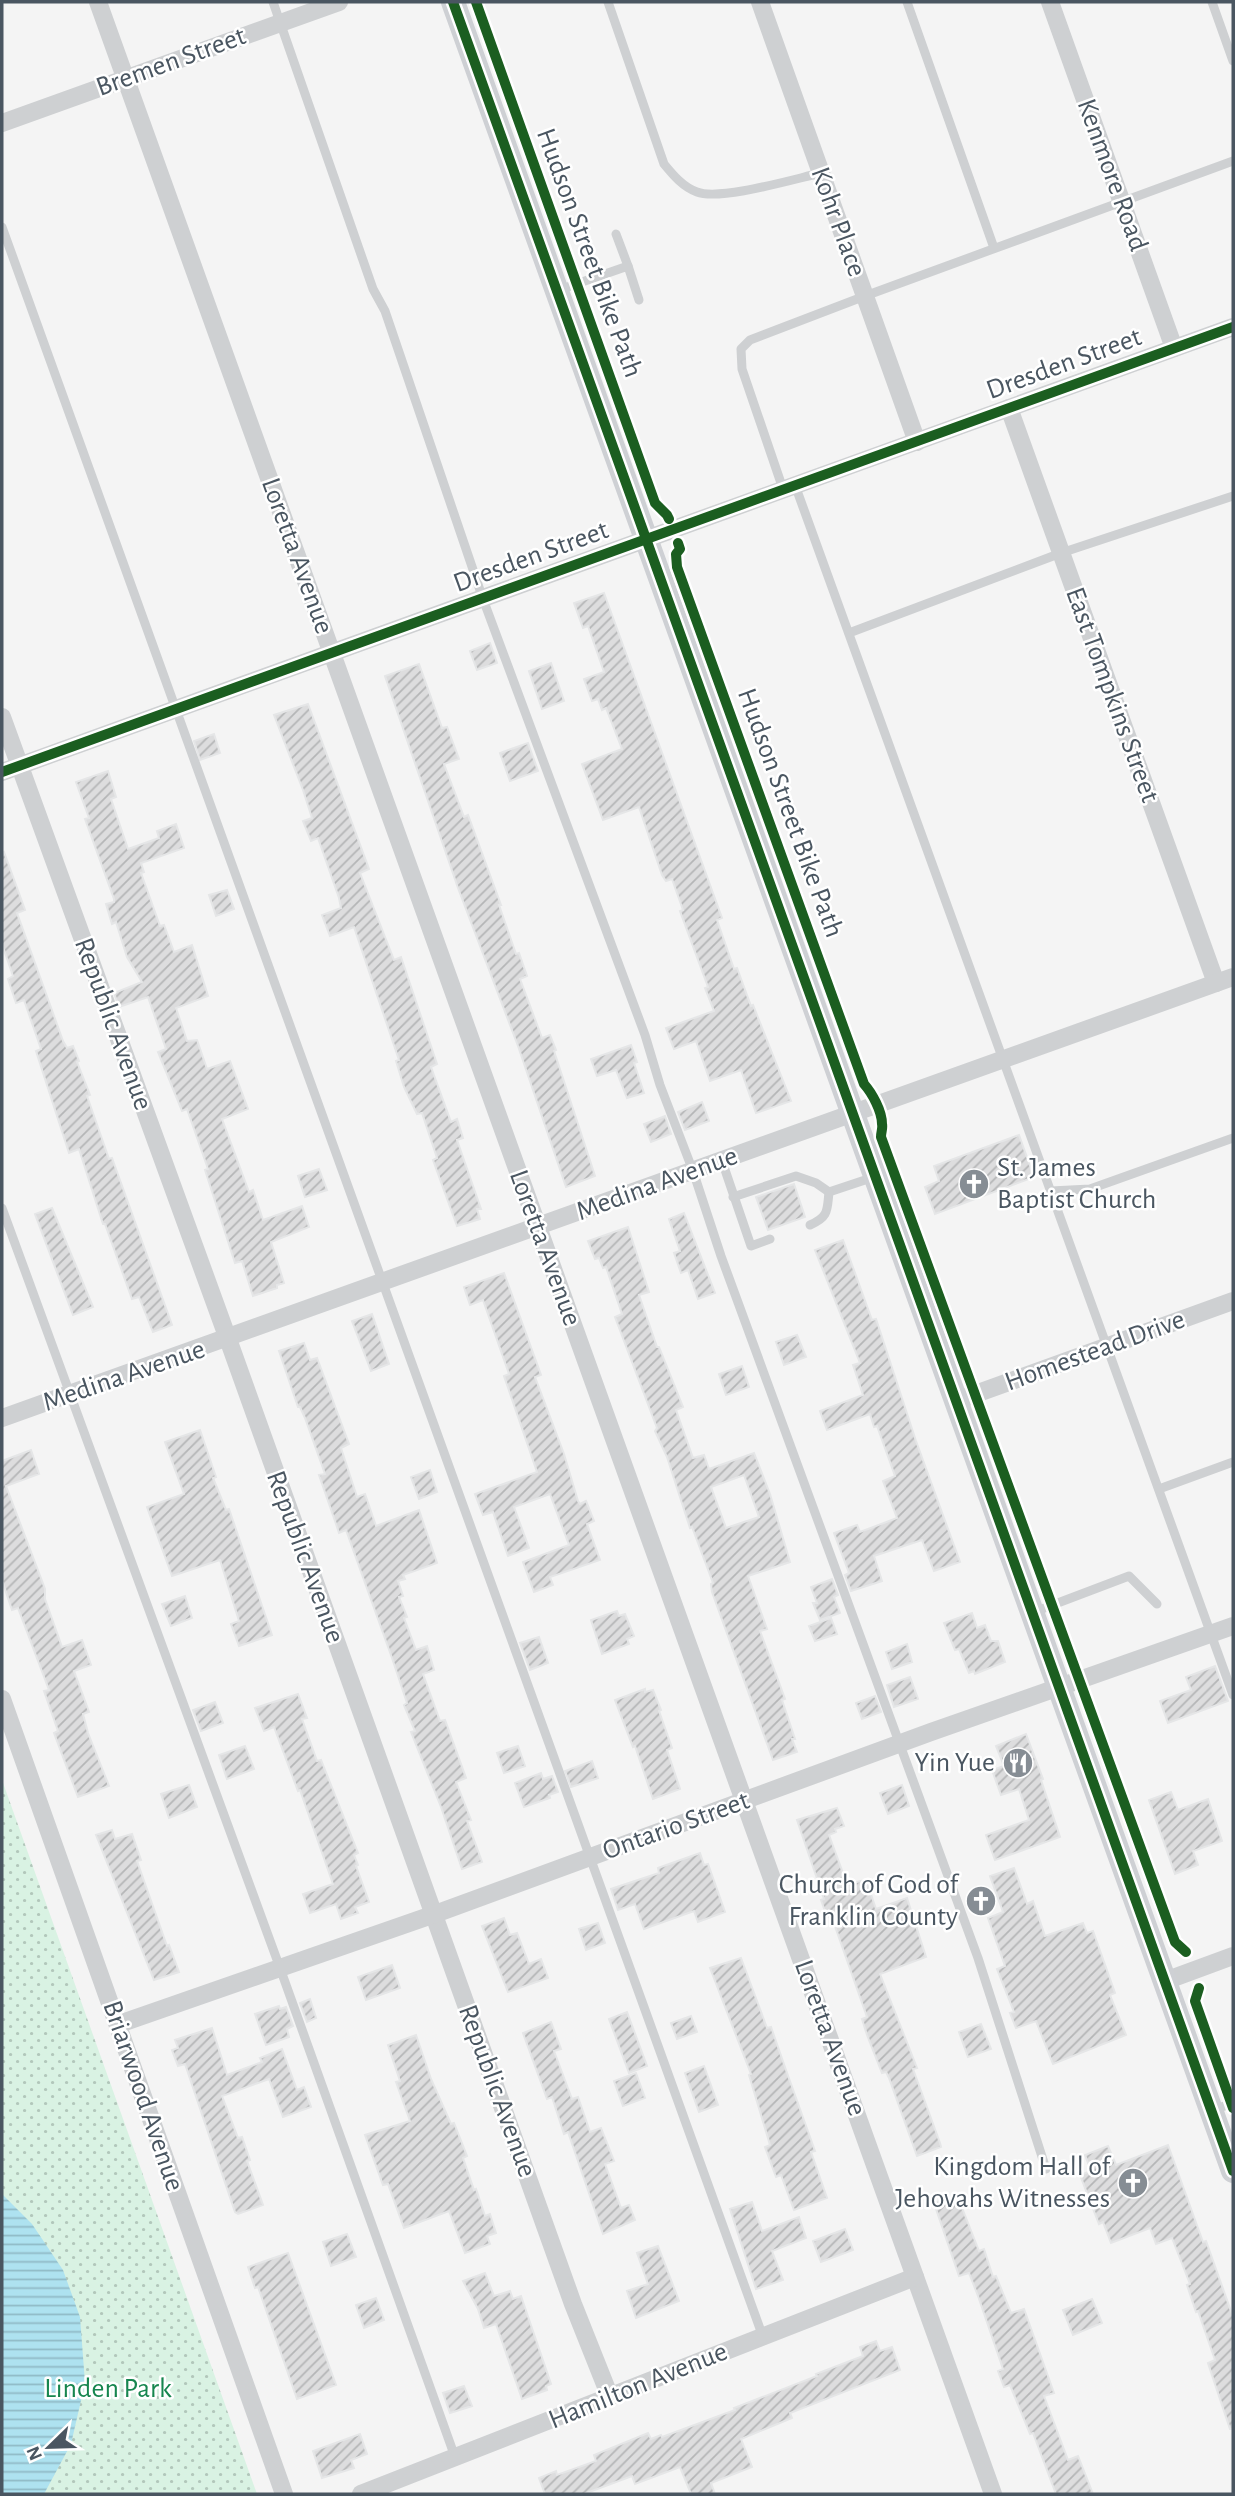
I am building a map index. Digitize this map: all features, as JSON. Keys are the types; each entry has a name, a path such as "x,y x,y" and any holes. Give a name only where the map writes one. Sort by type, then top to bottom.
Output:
{"main road":[{"path":"453,2 1165,1981 1222,2107 1233,2171"}],"street":[{"name":"Loretta Avenue","path":"98,2 993,2494"},
{"name":"Bremen Street","path":"2,123 340,2"},
{"name":"Kohr Place","path":"760,2 917,442"},
{"name":"Kenmore Road","path":"1050,2 1174,348"},
{"name":"Dresden Street","path":"2,772 1233,327"},
{"name":"East Tompkins Street","path":"1009,408 1061,553 1225,980"},
{"name":"Republic Avenue","path":"2,717 435,1914 573,2304 610,2397"},
{"name":"Medina Avenue","path":"2,1418 1225,980"},
{"name":"Homestead Drive","path":"956,1401 1233,1301"},
{"name":"Ontario Street","path":"119,2024 435,1914 899,1744 1233,1626"},
{"name":"Briarwood Avenue","path":"2,1699 284,2494"},
{"path":"1165,1981 1233,1956"},
{"name":"Hamilton Avenue","path":"361,2494 915,2277"}],"lane":[{"path":"273,2 373,289 385,311 483,598 645,1035 660,1085 726,1269 978,1958 1046,2169"},
{"path":"608,2 664,164 677,180 698,193 724,194 821,173"},
{"path":"907,2 994,248"},
{"path":"1212,2 1233,61"},
{"path":"1233,162 865,296 750,340 741,349 742,369 849,633 1233,1695"},
{"path":"2,227 233,878 383,1283 763,2337"},
{"path":"616,234 639,300"},
{"path":"557,290 628,267"},
{"path":"849,633 1061,553 1233,496"},
{"path":"1051,1191 1090,1189 1233,1138"},
{"path":"722,1161 751,1246 770,1239"},
{"path":"733,1197 796,1176 816,1183 829,1192"},
{"path":"829,1192 875,1176"},
{"path":"810,1225 821,1220 826,1214 829,1192"},
{"path":"2,1208 456,2459"},
{"path":"1159,1489 1233,1462"},
{"path":"1032,1613 1129,1576 1157,1604"}],"green space":[{"name":"Linden Park","path":"2,1780 257,2494 2,2494"}],"water":[{"path":"2,2194 32,2224 63,2270 80,2317 85,2383 71,2444 44,2494 2,2494"}],"building":[{"path":"604,593 722,918 717,920 734,969 737,968 751,1006 753,1005 791,1101 756,1113 741,1070 710,1081 696,1041 674,1049 666,1028 714,1011 705,988 708,987 680,911 683,910 672,879 666,881 662,875 639,807 603,820 582,764 622,749 606,708 602,710 598,699 592,701 584,679 604,672 588,626 583,628 574,603"},
{"path":"490,643 497,663 477,670 470,651"},
{"path":"551,663 564,701 542,709 529,671"},
{"path":"419,664 442,728 447,727 459,759 444,764 464,817 468,815 516,954 519,953 527,976 520,979 542,1038 550,1035 556,1050 554,1051 595,1176 566,1187 385,676"},
{"path":"308,704 369,869 360,873 394,960 401,957 437,1064 431,1067 451,1122 457,1119 463,1138 457,1140 481,1209 477,1209 480,1219 457,1226 433,1160 437,1158 422,1113 417,1114 404,1087 396,1061 399,1060 354,927 330,936 322,915 341,908 339,898 318,838 311,841 303,821 312,818 274,715"},
{"path":"214,734 220,753 200,760 194,741"},
{"path":"528,743 538,771 510,781 500,753"},
{"path":"108,771 116,797 111,799 128,849 159,838 157,831 176,824 184,848 141,863 144,872 141,873 160,926 164,925 174,952 192,945 208,996 176,1008 187,1041 197,1040 207,1069 230,1061 248,1109 222,1119 249,1192 253,1190 263,1220 302,1206 309,1227 271,1242 284,1283 253,1296 242,1261 235,1263 205,1170 208,1169 187,1109 182,1111 158,1052 166,1049 148,997 119,1007 114,993 142,982 127,957 116,922 112,924 106,904 114,902 114,899 85,819 89,818 76,782"},
{"path":"4,852 25,910 17,913 63,1041 67,1048 73,1046 79,1061 77,1062 90,1095 87,1096 109,1159 112,1158 172,1325 153,1332 139,1297 132,1299 103,1224 79,1149 69,1153 36,1051 41,1049 24,1000 16,1003 8,979 13,976 2,944"},
{"path":"227,890 234,909 216,916 209,895"},
{"path":"631,1045 644,1093 627,1098 616,1070 597,1076 591,1059"},
{"path":"702,1102 709,1121 685,1130 678,1112"},
{"path":"665,1116 671,1134 651,1142 644,1124"},
{"name":"St. James Baptist Church","path":"1019,1135 1034,1177 935,1214 925,1187 939,1181 934,1166"},
{"path":"319,1169 327,1190 305,1197 298,1176"},
{"path":"794,1184 805,1217 768,1230 756,1197"},
{"path":"52,1208 93,1307 73,1315 35,1214"},
{"path":"684,1213 715,1293 698,1299 688,1270 681,1273 674,1253 680,1251 669,1219"},
{"path":"628,1227 649,1292 639,1295 657,1347 683,1407 676,1410 693,1458 704,1455 709,1469 754,1453 770,1494 790,1562 748,1576 767,1629 760,1631 785,1699 782,1700 797,1752 773,1760 712,1592 713,1583 692,1527 690,1528 667,1457 655,1431 657,1428 615,1317 622,1314 606,1267 603,1268 599,1258 595,1259 588,1241","holes":["744,1475 759,1517 726,1528 711,1487"]},
{"path":"843,1240 872,1320 876,1319 960,1562 934,1571 922,1540 874,1556 882,1581 851,1591 845,1575 849,1573 834,1533 857,1525 860,1532 897,1518 883,1481 895,1476 870,1414 827,1430 820,1411 863,1395 853,1365 860,1363 815,1250"},
{"path":"504,1273 541,1375 535,1377 564,1454 578,1501 580,1504 586,1501 594,1521 587,1524 600,1560 550,1577 553,1585 534,1592 523,1562 569,1545 550,1494 514,1507 529,1548 508,1556 493,1512 483,1515 475,1494 537,1472 504,1376 509,1374 483,1300 470,1305 464,1287"},
{"path":"372,1314 389,1364 371,1371 352,1321"},
{"path":"797,1335 806,1357 784,1365 776,1342"},
{"path":"304,1343 310,1360 317,1358 349,1444 341,1448 357,1497 365,1494 376,1526 419,1510 437,1563 403,1575 405,1579 398,1581 403,1596 399,1597 416,1650 427,1646 434,1670 423,1674 440,1721 445,1720 466,1778 456,1782 471,1820 467,1821 482,1862 462,1869 411,1732 415,1731 404,1705 407,1703 392,1658 346,1530 339,1533 319,1475 325,1474 279,1351"},
{"path":"742,1366 749,1387 726,1395 719,1374"},
{"path":"200,1430 216,1477 213,1478 226,1510 229,1509 272,1635 239,1646 231,1624 239,1621 220,1560 172,1576 147,1507 184,1494 165,1442"},
{"path":"31,1450 39,1474 6,1486 45,1589 45,1599 62,1647 82,1640 91,1665 74,1671 89,1712 83,1714 88,1733 109,1786 78,1797 54,1733 58,1731 44,1691 49,1690 18,1608 12,1610 2,1580 2,1461"},
{"path":"430,1470 437,1492 419,1499 411,1477"},
{"path":"832,1579 838,1595 834,1597 840,1613 820,1620 813,1603 817,1603 811,1587"},
{"path":"185,1596 192,1618 171,1626 162,1604"},
{"path":"617,1611 619,1616 625,1614 634,1636 627,1639 629,1644 602,1654 591,1620"},
{"path":"972,1613 977,1628 985,1625 991,1641 998,1641 1005,1662 975,1674 974,1671 969,1673 959,1649 955,1650 944,1623"},
{"path":"831,1618 837,1634 815,1641 809,1626"},
{"path":"539,1637 548,1663 530,1670 520,1643"},
{"path":"907,1644 912,1662 892,1669 886,1652"},
{"path":"1215,1666 1228,1701 1168,1723 1160,1701 1191,1690 1186,1677"},
{"path":"910,1677 918,1699 894,1707 887,1685"},
{"path":"645,1689 645,1692 653,1690 661,1710 659,1711 672,1748 667,1750 680,1789 653,1799 635,1746 633,1747 615,1700"},
{"path":"298,1694 307,1718 302,1719 317,1761 321,1760 358,1853 354,1855 358,1865 356,1866 369,1902 355,1907 358,1913 341,1919 336,1904 310,1913 303,1894 333,1884 300,1790 298,1791 274,1727 264,1731 255,1708"},
{"path":"875,1696 881,1712 862,1719 856,1703"},
{"path":"215,1702 223,1723 201,1731 193,1710"},
{"path":"1026,1734 1060,1837 995,1860 986,1835 1029,1820 1019,1789 1001,1795 992,1770 1004,1766 996,1746"},
{"path":"245,1746 254,1769 227,1779 219,1755"},
{"path":"518,1746 525,1766 504,1773 497,1753"},
{"path":"592,1761 598,1778 571,1787 565,1771"},
{"path":"541,1773 543,1779 552,1776 558,1792 549,1795 550,1798 524,1807 515,1783"},
{"path":"189,1785 197,1807 169,1818 161,1794"},
{"path":"902,1785 909,1806 888,1814 880,1793"},
{"path":"1171,1792 1178,1810 1208,1799 1222,1841 1193,1851 1198,1865 1175,1874 1149,1800"},
{"path":"837,1808 844,1826 829,1835 847,1884 866,1880 876,1909 907,1898 926,1957 880,1974 917,2068 913,2069 941,2147 917,2156 889,2078 886,2072 882,2073 867,2035 862,2019 867,2017 831,1915 827,1917 821,1900 824,1899 797,1820"},
{"path":"112,1830 115,1839 132,1834 141,1860 137,1861 179,1972 154,1980 96,1835"},
{"path":"700,1853 704,1865 708,1864 725,1912 698,1922 694,1911 644,1929 635,1904 618,1910 611,1889 659,1873 658,1868"},
{"path":"1014,1868 1027,1904 1033,1901 1045,1936 1083,1923 1087,1933 1093,1931 1115,1993 1110,1995 1126,2035 1053,2064 1036,2021 1016,2028 1010,2013 1014,2012 997,1969 1005,1966 988,1918 1003,1912 990,1876"},
{"path":"504,1918 510,1935 517,1933 529,1964 541,1959 548,1978 508,1992 482,1926"},
{"path":"598,1923 605,1943 586,1950 579,1929"},
{"path":"741,1958 767,2028 771,2027 815,2151 811,2152 827,2198 794,2210 781,2175 776,2177 765,2147 770,2145 749,2075 751,2074 710,1968"},
{"path":"392,1965 400,1988 366,2000 358,1977"},
{"path":"310,1999 316,2018 307,2022 300,2003"},
{"path":"279,2006 280,2009 286,2007 293,2026 287,2029 289,2037 266,2045 255,2014"},
{"path":"627,2012 647,2066 629,2073 609,2019"},
{"path":"691,2016 697,2032 677,2039 671,2023"},
{"path":"551,2022 561,2049 554,2051 572,2099 578,2097 590,2132 601,2128 614,2161 605,2164 621,2208 629,2205 635,2220 603,2234 568,2132 564,2134 552,2097 547,2099 523,2033"},
{"path":"981,2024 991,2049 968,2057 959,2032"},
{"path":"212,2028 227,2075 262,2062 260,2058 282,2049 297,2090 304,2087 311,2107 283,2117 269,2079 222,2096 238,2138 242,2137 250,2160 247,2161 263,2205 238,2214 235,2212 185,2064 178,2066 172,2050 178,2048 175,2040"},
{"path":"416,2035 431,2079 451,2124 454,2123 467,2156 463,2158 474,2190 476,2189 485,2216 490,2214 496,2233 487,2236 490,2244 465,2253 449,2211 404,2228 388,2184 383,2185 365,2135 410,2121 396,2082 400,2081 388,2045"},
{"path":"704,2066 718,2105 699,2112 685,2073"},
{"path":"636,2073 645,2098 623,2106 614,2081"},
{"path":"1168,2145 1233,2317 1233,2429 1230,2429 1208,2363 1215,2360 1172,2238 1156,2244 1150,2228 1111,2243 1103,2222 1099,2224 1080,2175 1091,2171 1085,2155 1108,2146 1116,2165"},
{"path":"957,2195 979,2251 984,2249 993,2277 996,2276 1011,2313 1024,2309 1054,2393 1044,2396 1068,2460 1078,2456 1093,2494 1056,2494 1033,2433 1030,2434 1010,2385 1004,2387 998,2371 1003,2369 978,2296 969,2273 959,2276 934,2203"},
{"path":"752,2202 762,2231 799,2217 806,2238 772,2251 783,2280 756,2289 730,2209"},
{"path":"845,2229 853,2250 821,2262 813,2241"},
{"path":"347,2234 356,2257 331,2266 323,2242"},
{"path":"658,2246 679,2301 636,2318 627,2291 648,2284 637,2253"},
{"path":"288,2253 336,2385 297,2399 258,2287 255,2288 248,2267"},
{"path":"485,2273 494,2296 510,2291 513,2299 521,2296 551,2384 546,2386 547,2390 522,2399 496,2324 484,2328 478,2309 463,2281"},
{"path":"376,2298 384,2320 364,2328 356,2305"},
{"path":"1092,2299 1102,2323 1073,2335 1063,2310"},
{"path":"876,2341 880,2351 892,2347 900,2370 790,2413 792,2418 741,2439 752,2467 711,2483 715,2494 691,2494 680,2467 635,2484 632,2476 584,2494 545,2494 539,2478 556,2471 557,2475 596,2461 594,2455 648,2433 651,2439 661,2435 662,2437 735,2410 734,2408 863,2356 860,2347"},
{"path":"464,2386 472,2406 450,2413 443,2393"},
{"path":"360,2434 367,2454 351,2460 354,2468 322,2478 313,2451"}],"cycle path":[{"path":"453,2 1233,2171"},
{"name":"Hudson Street Bike Path","path":"476,2 655,503 669,519"},
{"path":"2,772 1233,327"},
{"name":"Hudson Street Bike Path","path":"678,543 680,549 676,554 677,567 864,1084 882,1119 881,1137 1175,1942 1186,1952"},
{"path":"1199,1988 1195,2001 1233,2108"}],"place":[{"name":"St. James Baptist Church","path":"974,1184"},
{"name":"Yin Yue","path":"1018,1763"},
{"name":"Church of God of Franklin County","path":"981,1901"},
{"name":"Kingdom Hall of Jehovahs Witnesses","path":"1133,2183"}]}
